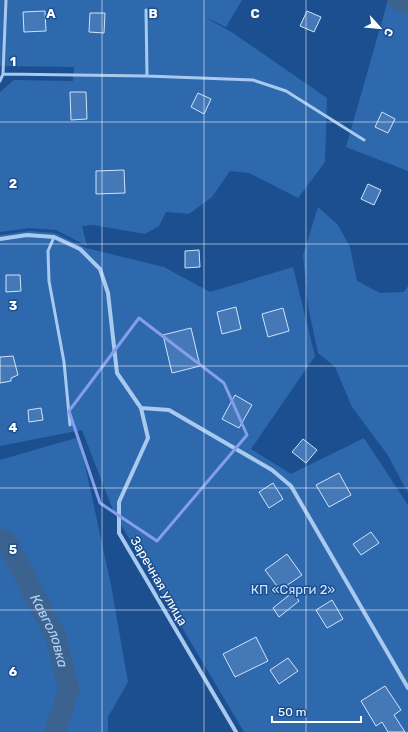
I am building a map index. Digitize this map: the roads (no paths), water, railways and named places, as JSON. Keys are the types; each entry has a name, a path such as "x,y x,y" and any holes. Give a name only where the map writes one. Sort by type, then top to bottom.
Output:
{"street":[{"path":"0,239 27,235 54,237 80,249 100,269 108,293 117,373 141,408 169,410 272,470 292,486 408,688"},
{"name":"Заречная улица","path":"141,408 148,438 119,502 119,533 236,732"}],"lane":[{"path":"0,81 3,74 6,0"},
{"path":"146,10 147,76"},
{"path":"3,74 147,76 253,80 286,91 364,140"},
{"path":"54,237 48,251 49,281 64,362 70,425"}],"waterway":[{"path":"398,0 408,4"},
{"name":"Кавголовка","path":"0,539 8,544 56,637 69,690 55,732"}],"park label":[{"name":"КП «Сярги 2»","path":"293,589"}]}
